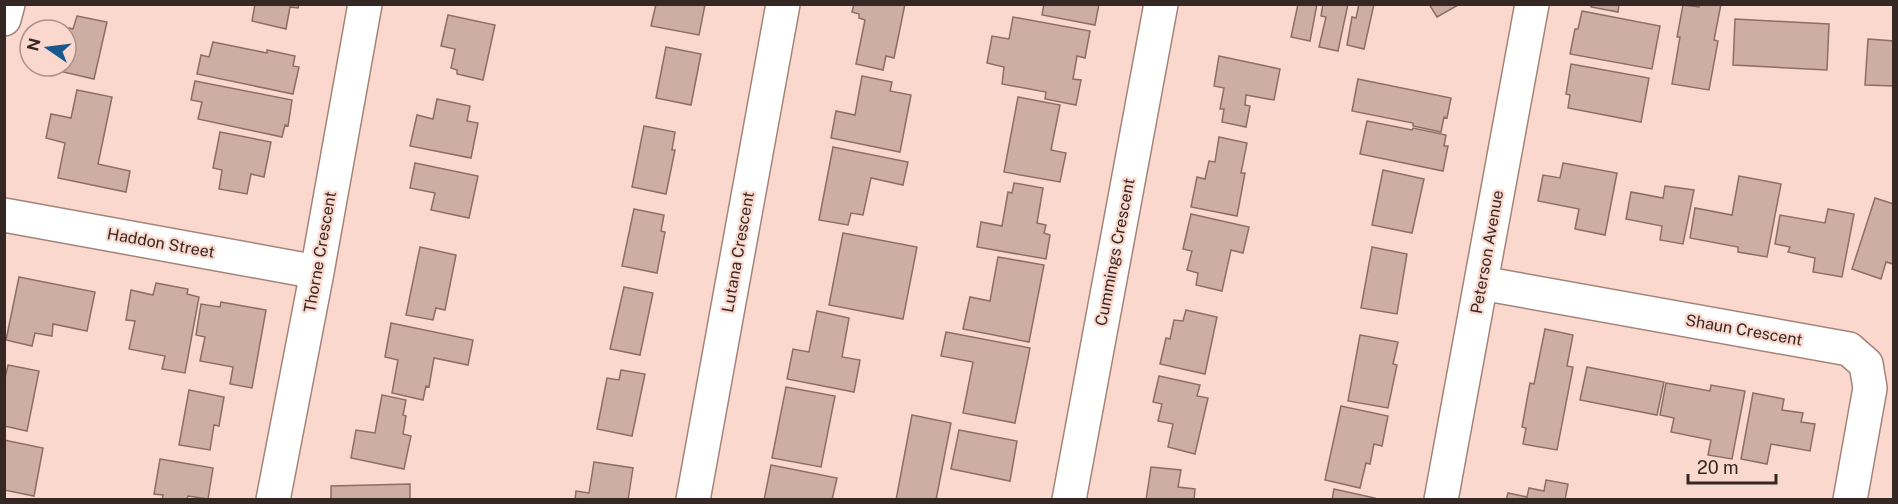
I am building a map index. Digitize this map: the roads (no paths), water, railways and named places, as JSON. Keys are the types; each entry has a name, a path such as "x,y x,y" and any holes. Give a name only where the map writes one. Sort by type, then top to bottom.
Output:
{"street":[{"path":"4,19 8,4"},
{"name":"Thorne Crescent","path":"273,500 365,4"},
{"name":"Lutana Crescent","path":"693,500 783,4"},
{"name":"Cummings Crescent","path":"1069,500 1161,4"},
{"name":"Peterson Avenue","path":"1441,500 1532,4"},
{"name":"Haddon Street","path":"4,215 316,272"},
{"name":"Shaun Crescent","path":"1481,284 1849,349 1866,364 1870,388 1850,500"}]}
